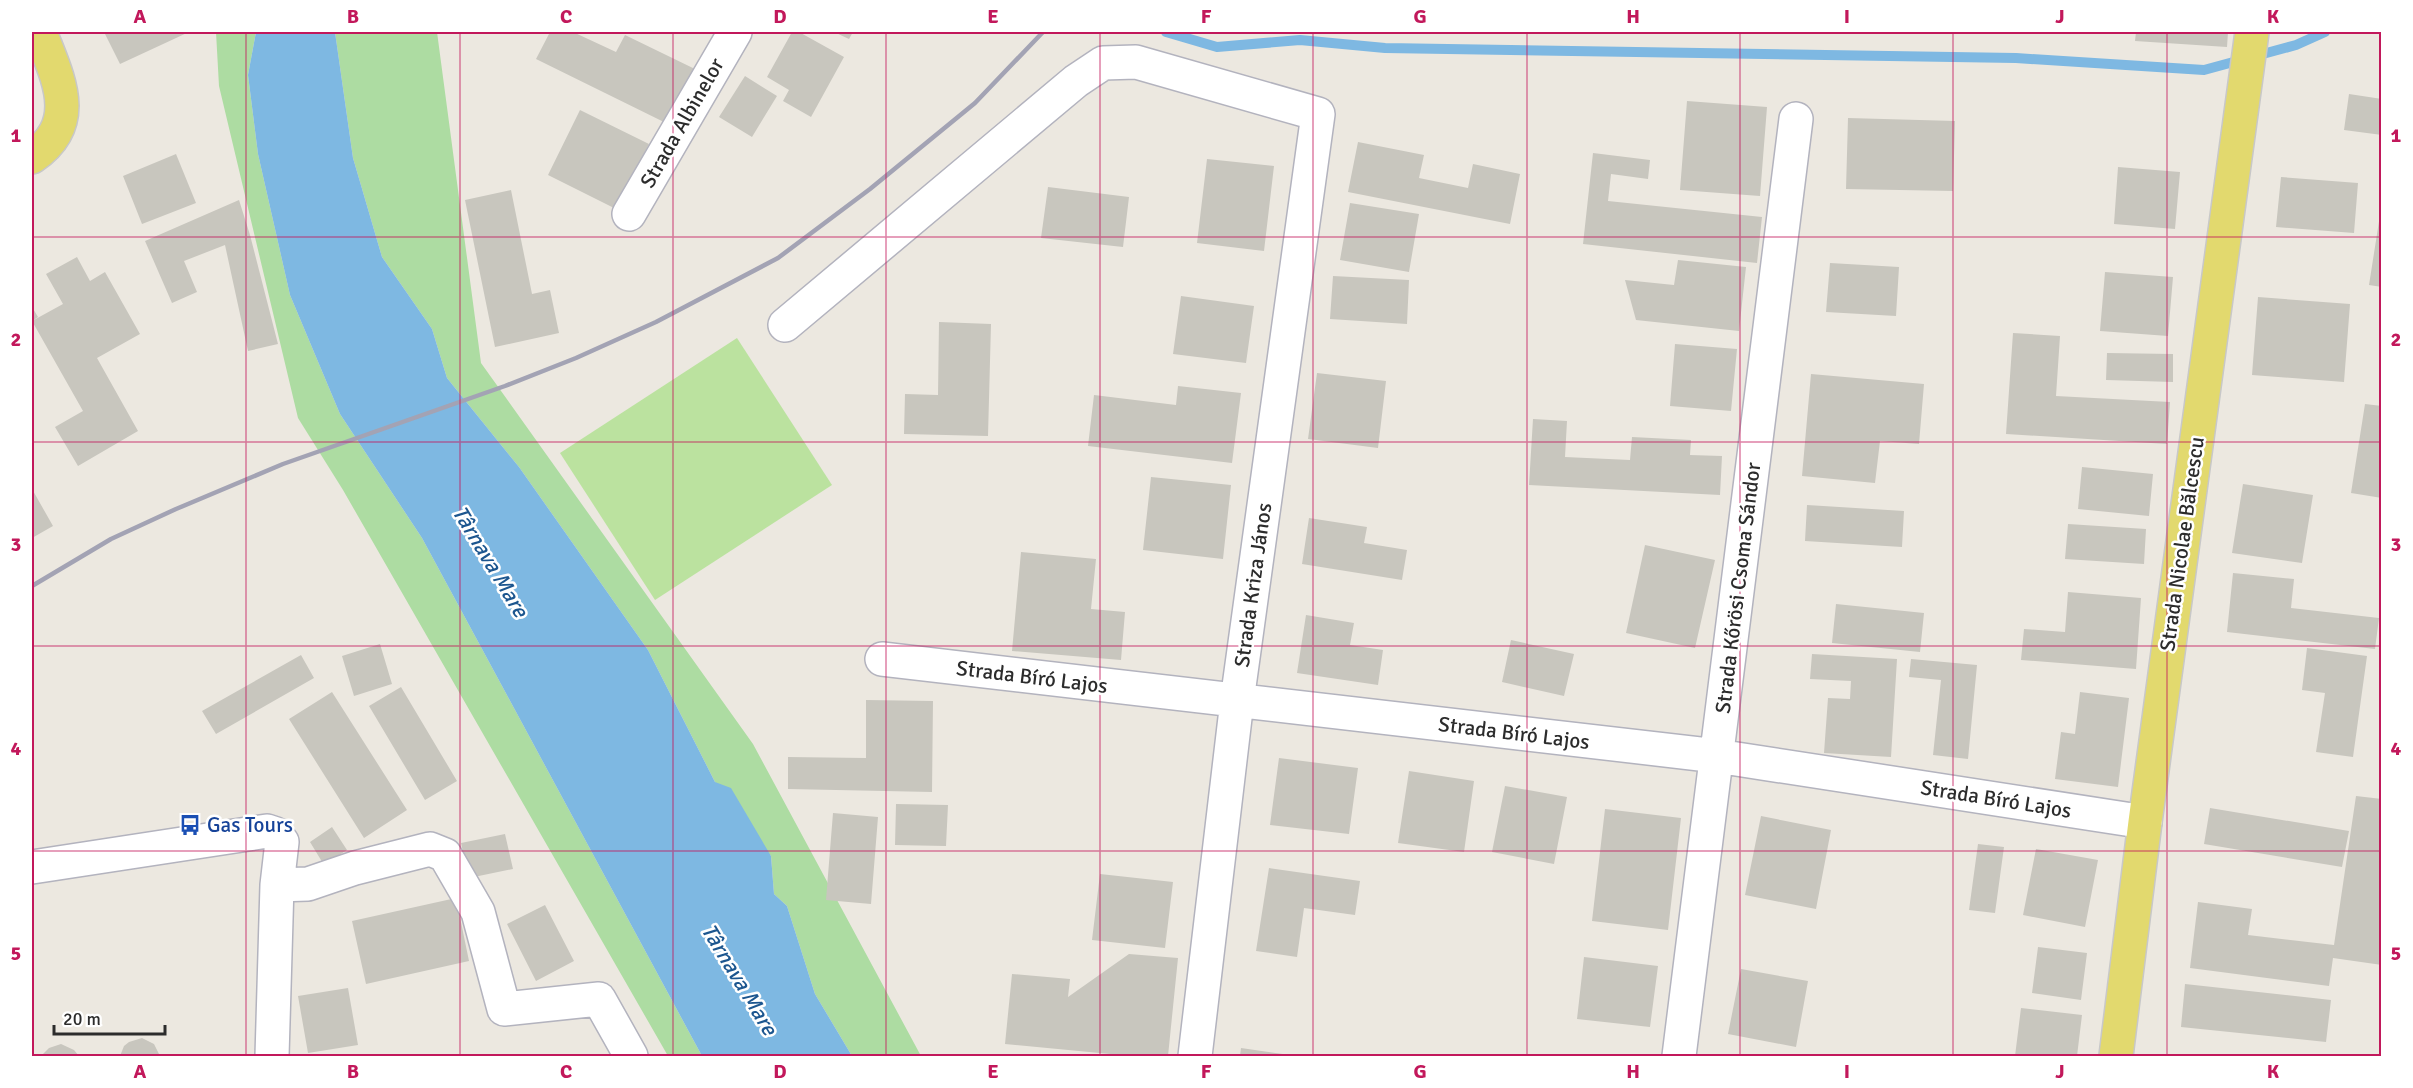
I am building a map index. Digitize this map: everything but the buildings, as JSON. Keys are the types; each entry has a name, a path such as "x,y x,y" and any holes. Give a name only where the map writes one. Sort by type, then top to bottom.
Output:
{"main road":[{"path":"32,157 42,150 57,129 63,108 62,89 40,32"},
{"name":"Strada Nicolae Bălcescu","path":"2116,1056 2145,822 2252,32"}],"street":[{"name":"Strada Albinelor","path":"629,214 735,32"},
{"name":"Strada Kriza János","path":"785,325 1076,81 1103,63 1136,62 1318,114 1237,701 1195,1056"},
{"name":"Strada Kőrösi Csoma Sándor","path":"1679,1056 1796,119"},
{"name":"Strada Bíró Lajos","path":"882,659 1717,756 2145,822"},
{"path":"32,867 267,831 276,834 282,842 277,885 273,1056"},
{"path":"277,885 308,884 355,868 430,849 445,855 478,912 504,1009 599,999 631,1056"}],"green space":[{"path":"216,32 256,32 248,75 258,154 290,295 340,414 422,538 702,1056 668,1056 343,490 298,418 219,86"},
{"path":"335,32 437,32 481,363 753,744 921,1056 852,1056 815,994 787,906 774,894 771,856 715,782 648,650 519,467 447,378 432,329 382,257 353,158"},
{"path":"737,338 832,485 655,600 560,453"}],"water":[{"name":"Târnava Mare","path":"256,32 335,32 353,158 382,257 432,329 447,378 519,467 648,650 715,782 731,788 771,856 774,894 787,906 815,994 852,1056 702,1056 422,538 340,414 290,295 258,154 248,75"}],"waterway":[{"path":"1166,32 1217,47 1300,40 1385,48 2016,58 2204,70 2296,45 2325,32"}],"railway":[{"path":"32,586 111,539 176,509 283,464 505,386 576,358 656,322 778,258 870,189 975,103 1043,32"}],"place":[{"name":"Gas Tours","path":"190,825"}]}
